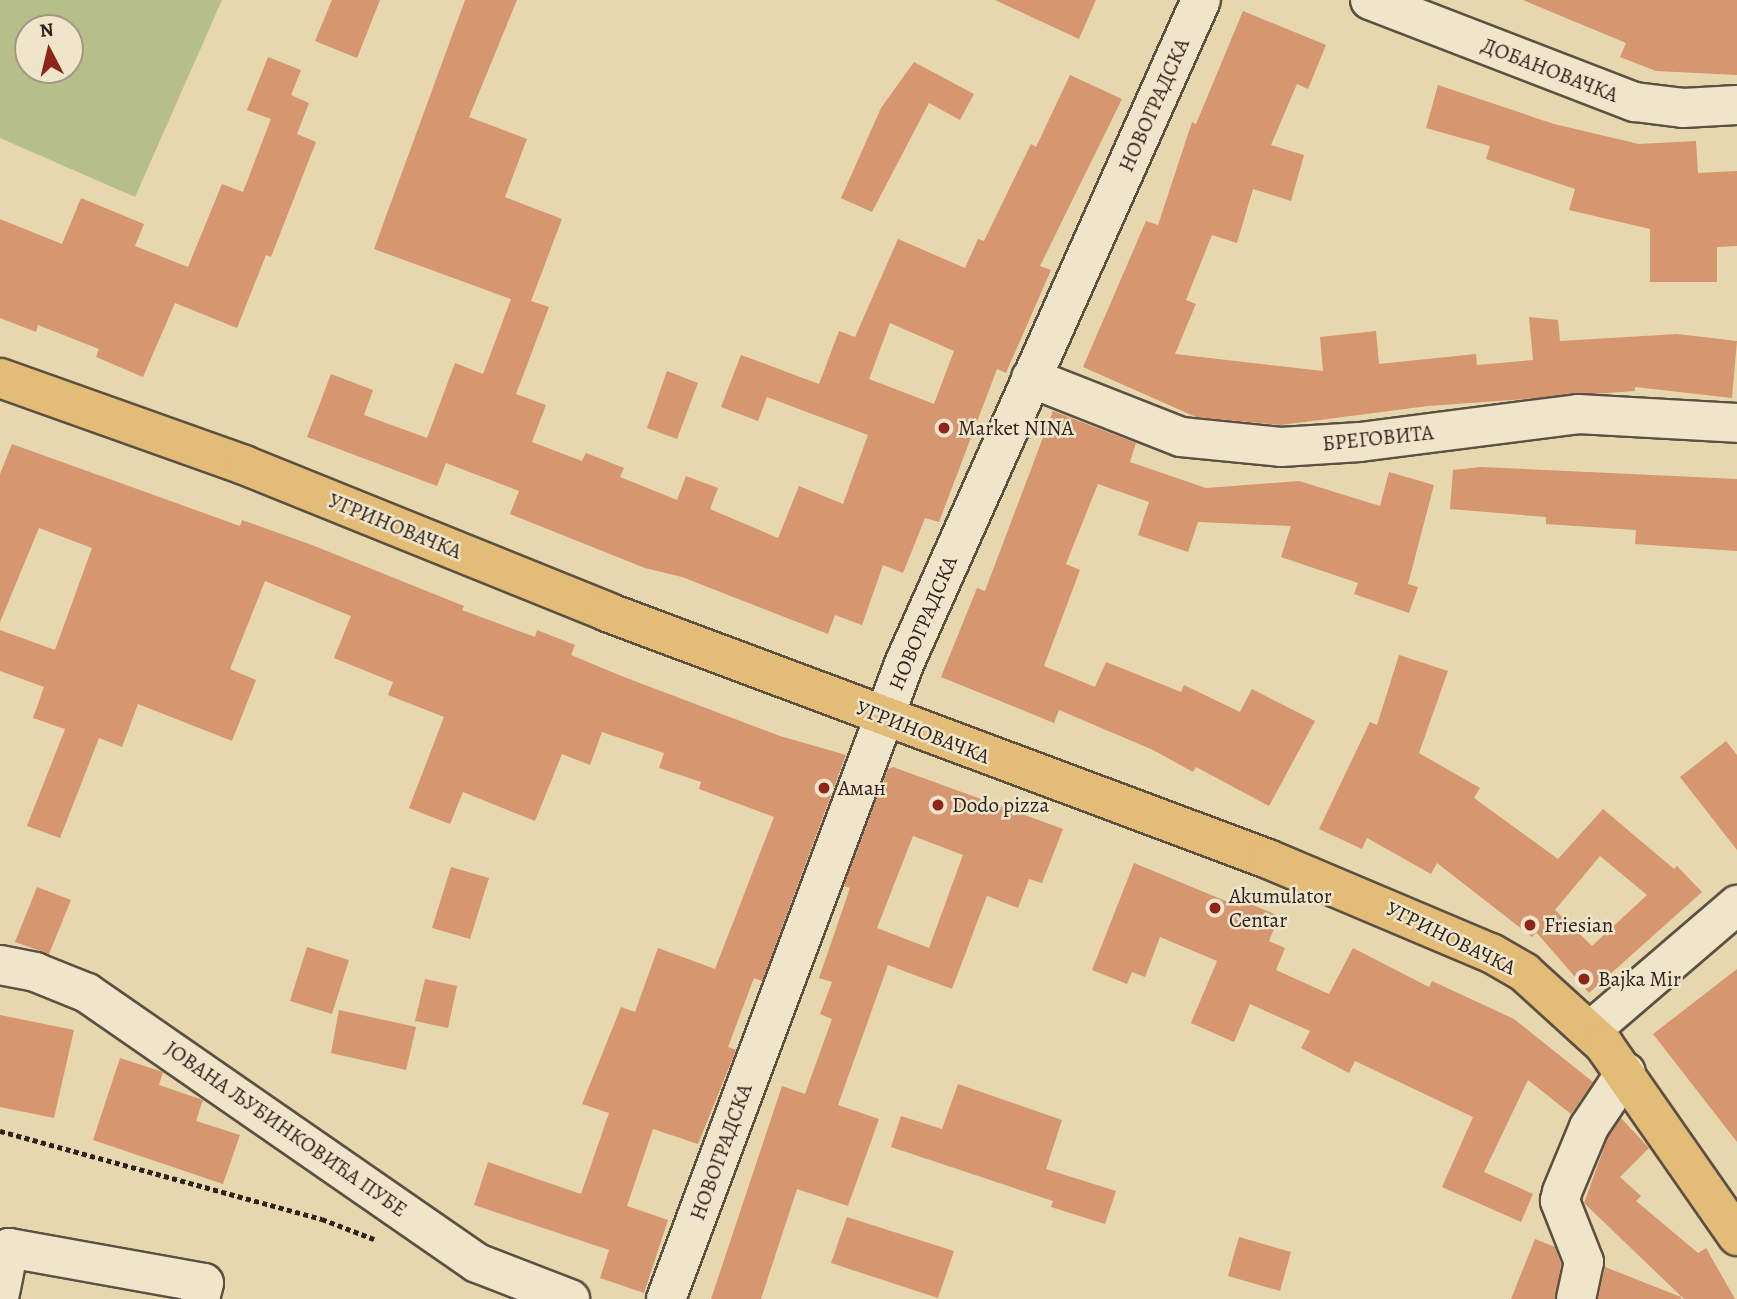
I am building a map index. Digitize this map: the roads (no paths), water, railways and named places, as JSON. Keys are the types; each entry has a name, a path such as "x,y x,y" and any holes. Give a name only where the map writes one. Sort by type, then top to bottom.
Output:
{"main road":[{"name":"УГРИНОВАЧКА","path":"0,378 244,465 883,717 1415,917 1525,973 1590,1031 1626,1072 1737,1236"}],"street":[{"name":"НОВОГРАДСКА","path":"666,1299 883,717 1031,378 1201,0"},
{"name":"ДОБАНОВАЧКА","path":"1370,0 1636,102 1683,108 1737,105"},
{"name":"БРЕГОВИТА","path":"1031,378 1181,438 1248,444 1348,443 1578,414 1737,424"},
{"path":"1590,1031 1737,905"},
{"name":"ЈОВАНА ЉУБИНКОВИЋА ПУБЕ","path":"0,965 35,972 87,993 477,1263 570,1299"},
{"path":"1576,1299 1584,1262 1560,1201 1588,1127 1626,1072"},
{"path":"0,1293 9,1248 204,1283 200,1299"}],"place":[{"name":"Market NINA","path":"944,428"},
{"name":"Аман","path":"824,788"},
{"name":"Dodo pizza","path":"938,805"},
{"name":"Akumulator Centar","path":"1215,908"},
{"name":"Friesian","path":"1530,925"},
{"name":"Bajka Mir","path":"1584,979"}]}
